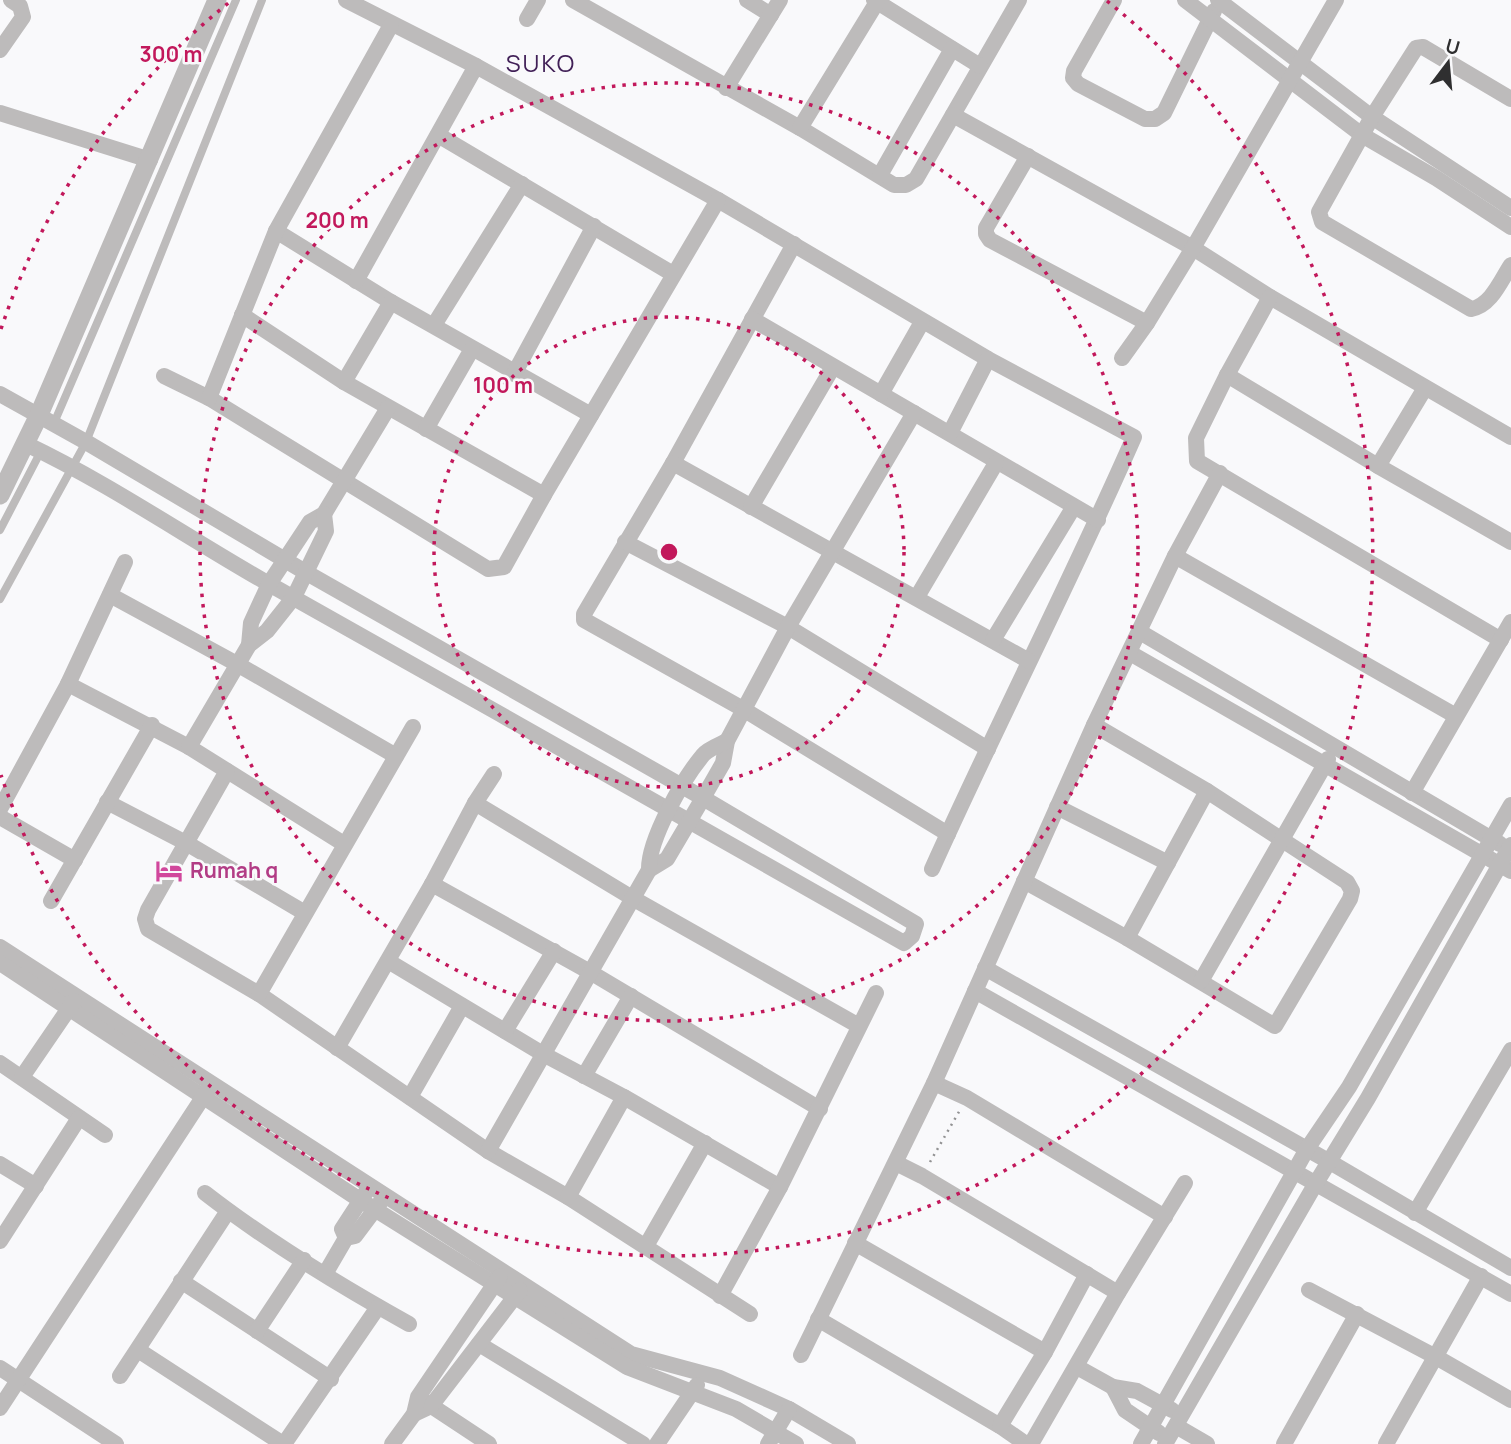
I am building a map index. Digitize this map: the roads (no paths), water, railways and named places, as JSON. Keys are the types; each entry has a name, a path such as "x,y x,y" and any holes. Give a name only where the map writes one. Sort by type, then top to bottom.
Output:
{"street":[{"path":"0,50 23,17 20,6 10,0"},
{"path":"0,495 34,447 46,420 217,0"},
{"path":"346,0 476,66 718,200 922,322 1135,438 932,869"},
{"path":"527,19 538,0"},
{"path":"572,0 800,128 894,185 906,185 916,178 1019,0"},
{"path":"747,0 771,15"},
{"path":"726,88 780,0"},
{"path":"1114,0 1074,71 1073,78 1078,84 1145,119 1164,113 1219,0 1372,117 1511,208"},
{"path":"1185,0 1362,135 1436,178 1511,227"},
{"path":"1122,358 1193,248 1336,0"},
{"path":"800,128 875,1 980,66"},
{"path":"209,398 276,231 391,25"},
{"path":"1511,99 1423,47 1416,48 1372,117 1319,212 1322,222 1471,309 1480,308 1486,303 1511,264"},
{"path":"880,175 952,49"},
{"path":"356,281 476,66"},
{"path":"0,113 150,160"},
{"path":"953,115 1193,248 1269,297 1511,437"},
{"path":"438,135 673,274"},
{"path":"1028,156 986,228 990,240 1147,323"},
{"path":"434,325 522,184"},
{"path":"164,376 209,398 488,569 504,567 718,200"},
{"path":"514,374 594,226"},
{"path":"276,231 514,374 591,415"},
{"path":"794,244 673,463 584,614 584,620 743,709 948,834"},
{"path":"1269,297 1196,438 1197,461 1500,640"},
{"path":"344,382 391,302"},
{"path":"242,315 344,382 544,495"},
{"path":"752,319 950,433 1073,508 1098,520"},
{"path":"881,394 922,322"},
{"path":"426,429 472,349"},
{"path":"950,433 988,359"},
{"path":"751,506 833,367"},
{"path":"1227,375 1511,542"},
{"path":"1378,466 1425,388"},
{"path":"0,394 307,573 695,811 904,943 910,938 916,924 695,811 269,584 72,466 34,447"},
{"path":"190,747 248,645 251,622 283,559 310,522 324,514 388,408"},
{"path":"488,1151 649,870 667,859 723,763 727,741 743,709 830,552 914,413"},
{"path":"673,463 1029,661"},
{"path":"917,597 996,463"},
{"path":"800,1355 934,1083 1094,725 1175,556 1220,473"},
{"path":"993,640 1073,508"},
{"path":"248,645 267,631 294,597 326,531 324,514"},
{"path":"625,542 788,627 988,748"},
{"path":"1175,556 1456,716"},
{"path":"0,808 68,684 125,562"},
{"path":"110,595 237,664 396,756"},
{"path":"1412,793 1511,622"},
{"path":"1140,632 1510,849 1505,868 1173,1431"},
{"path":"1130,653 1505,868"},
{"path":"68,684 152,725 190,747 344,844"},
{"path":"51,901 152,725"},
{"path":"1024,881 1127,938 1275,1026 1352,891 1348,882 1283,838 1094,725"},
{"path":"259,994 413,727"},
{"path":"649,870 648,860 652,848 675,799 704,753 727,741"},
{"path":"1201,981 1334,748"},
{"path":"227,771 188,844 148,910 145,919 148,929 259,994 488,1151 568,1197 750,1314"},
{"path":"337,1048 494,774"},
{"path":"1127,938 1208,791"},
{"path":"107,802 188,844 306,912"},
{"path":"475,803 634,899 859,1026"},
{"path":"1142,1444 1301,1161 1349,1087 1511,805"},
{"path":"1057,807 1168,863"},
{"path":"0,817 75,860"},
{"path":"432,884 554,951 820,1109"},
{"path":"0,947 74,1002 208,1089 370,1186 381,1202 519,1290 627,1367 736,1409 772,1438 796,1444"},
{"path":"505,1031 554,951"},
{"path":"388,961 542,1054 624,1097 780,1187"},
{"path":"0,962 74,1002"},
{"path":"980,980 1323,1173 1481,1276 1504,1272"},
{"path":"980,980 1323,1173 1415,1213 1504,1272 1511,1294"},
{"path":"720,1296 780,1187 876,993"},
{"path":"584,1076 631,996"},
{"path":"22,1077 74,1002"},
{"path":"410,1097 462,1006"},
{"path":"1415,1213 1511,1051"},
{"path":"2,1069 22,1077 106,1135"},
{"path":"934,1083 967,1098 1165,1217"},
{"path":"208,1089 360,1200 381,1202"},
{"path":"0,1408 208,1089"},
{"path":"568,1197 624,1097"},
{"path":"0,1241 79,1118"},
{"path":"646,1246 705,1143"},
{"path":"896,1163 1118,1293"},
{"path":"0,1164 36,1186"},
{"path":"818,1319 1028,1444 1077,1367 1185,1183"},
{"path":"346,1238 342,1229 370,1186"},
{"path":"205,1193 325,1274 409,1324"},
{"path":"325,1274 346,1238 355,1236 381,1202"},
{"path":"120,1376 228,1210"},
{"path":"855,1242 1045,1352"},
{"path":"257,1331 304,1260"},
{"path":"1000,1426 1045,1352 1087,1274"},
{"path":"1392,1442 1481,1276"},
{"path":"425,1402 499,1277"},
{"path":"181,1281 331,1379"},
{"path":"392,1444 414,1414 479,1344 519,1290"},
{"path":"519,1290 631,1354 720,1378 789,1409 848,1444"},
{"path":"1309,1290 1511,1400"},
{"path":"138,1350 283,1444 331,1379 378,1307"},
{"path":"1284,1444 1357,1314"},
{"path":"479,1344 643,1444"},
{"path":"1077,1367 1113,1387 1137,1391 1163,1405 1173,1431"},
{"path":"0,1368 116,1444"},
{"path":"657,1444 694,1391 702,1373"},
{"path":"1113,1387 1125,1410 1151,1428 1173,1431 1207,1444"},
{"path":"425,1402 489,1444"},
{"path":"772,1438 789,1409"}],"lane":[{"path":"46,420 236,0"},
{"path":"0,600 86,442 262,0"},
{"path":"0,530 34,447"}],"place":[{"name":"Rumah q","path":"169,871"}],"district":[{"name":"SUKO","path":"541,64"}]}
